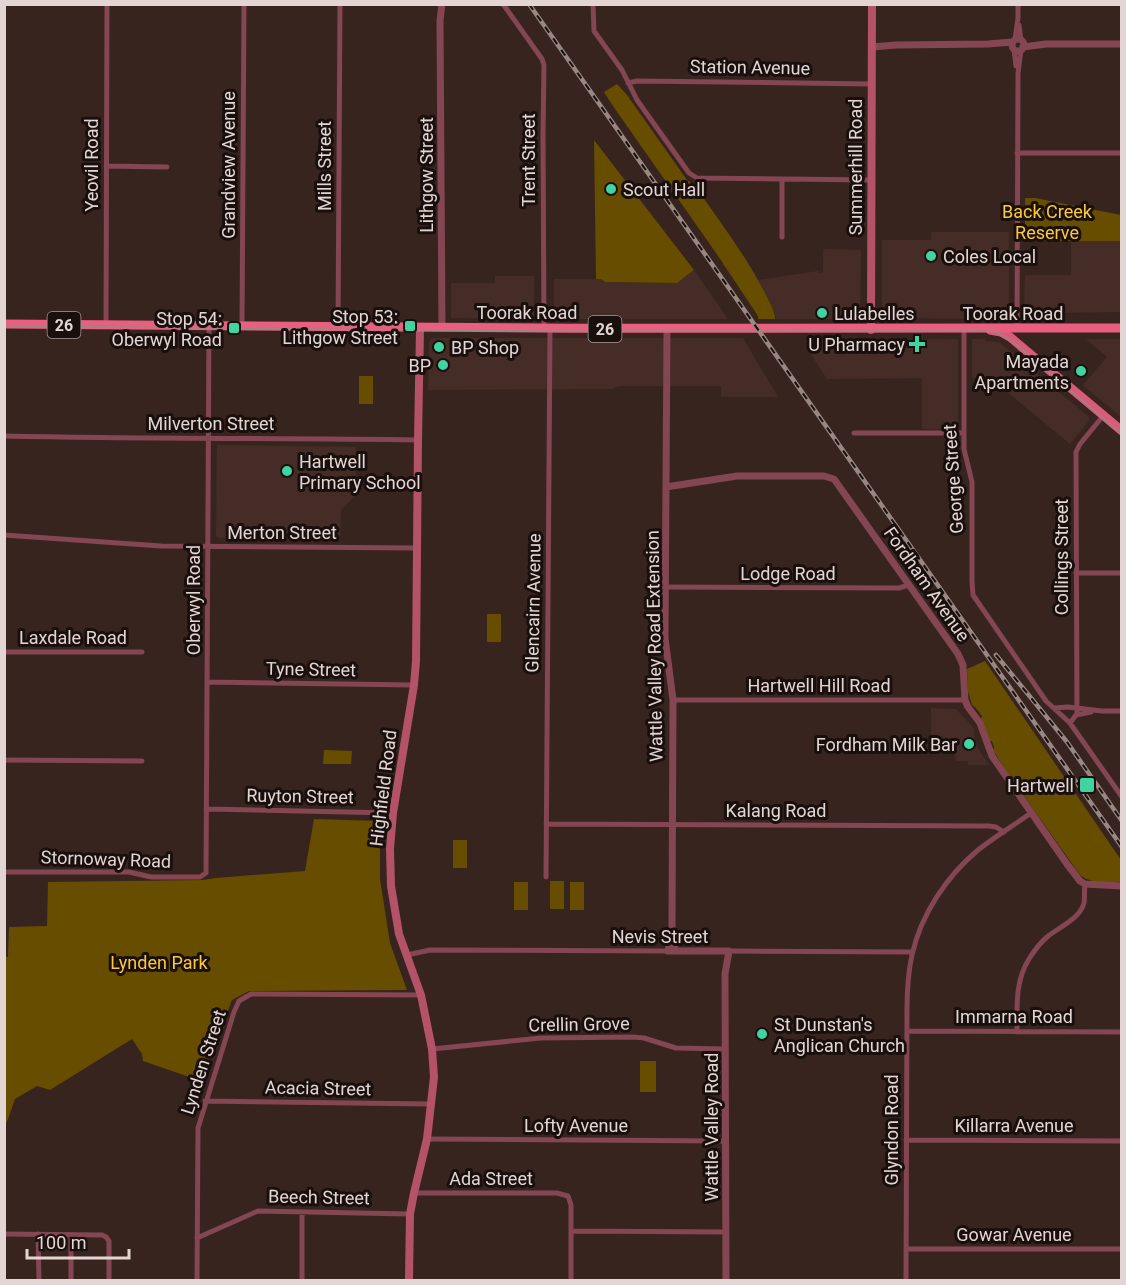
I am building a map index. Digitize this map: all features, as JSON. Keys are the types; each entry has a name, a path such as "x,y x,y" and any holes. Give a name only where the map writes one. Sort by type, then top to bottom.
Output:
{"highway":[{"name":"Toorak Road","path":"4,324 547,329 1122,328"}],"main road":[{"name":"Summerhill Road","path":"871,330 872,4"},
{"name":"Highfield Road","path":"409,1281 410,1214 427,1139 434,1077 432,1049 421,995 399,934 391,886 390,849 393,813 416,660 420,328"},
{"path":"988,329 1006,335 1122,431"},
{"path":"1024,349 1023,336 1034,329"}],"street":[{"name":"Yeovil Road","path":"106,325 107,4"},
{"name":"Grandview Avenue","path":"242,326 244,4"},
{"name":"Mills Street","path":"338,327 340,4"},
{"name":"Lithgow Street","path":"436,4 440,21"},
{"name":"Lithgow Street","path":"442,4 440,21 442,328"},
{"name":"Trent Street","path":"503,4 544,65 547,329"},
{"path":"593,4 594,30 622,70 637,99 693,176 697,178 872,180"},
{"path":"1017,329 1018,4"},
{"path":"872,45 1122,44"},
{"name":"Station Avenue","path":"628,83 637,81 872,84"},
{"path":"1017,153 1122,153"},
{"path":"106,166 167,167"},
{"path":"782,179 782,237"},
{"name":"Oberwyl Road","path":"206,873 209,326"},
{"name":"Glencairn Avenue","path":"546,877 547,329"},
{"name":"Wattle Valley Road Extension","path":"667,329 665,644 673,700 672,951"},
{"name":"George Street","path":"964,329 964,453 972,478 973,595 1040,692 1049,704 1070,723 1122,797"},
{"name":"Collings Street","path":"1077,715 1077,450 1103,416"},
{"path":"854,433 964,433"},
{"name":"Milverton Street","path":"4,436 127,439 418,440"},
{"name":"Fordham Avenue","path":"666,488 737,476 831,477 835,480 960,658 963,665 965,700 980,723 992,756 1078,879 1084,884"},
{"name":"Merton Street","path":"4,535 161,546 417,548"},
{"path":"1076,573 1122,573"},
{"name":"Lodge Road","path":"665,587 899,588 909,585"},
{"name":"Laxdale Road","path":"4,652 142,652"},
{"name":"Tyne Street","path":"207,682 414,685"},
{"name":"Hartwell Hill Road","path":"673,700 965,700"},
{"path":"1054,708 1122,711"},
{"path":"1070,723 1077,715 1102,711"},
{"path":"4,760 142,761"},
{"name":"Ruyton Street","path":"207,809 393,813"},
{"name":"Glyndon Road","path":"906,1281 907,1031 908,988 913,952 930,909 957,870 977,851 1031,813"},
{"name":"Kalang Road","path":"546,824 989,826 1004,832"},
{"name":"Stornoway Road","path":"4,872 129,872 151,877 200,877 206,873"},
{"path":"1017,1032 1020,979 1033,951 1044,939 1079,912 1084,901 1084,884 1122,886"},
{"name":"Nevis Street","path":"407,955 430,950 913,952"},
{"name":"Wattle Valley Road","path":"725,951 726,1281"},
{"name":"Lynden Street","path":"197,1281 198,1128 239,1001 251,994 421,995"},
{"name":"Immarna Road","path":"907,1031 1122,1032"},
{"name":"Crellin Grove","path":"432,1049 541,1038 610,1037 641,1038 676,1048 726,1049"},
{"name":"Acacia Street","path":"205,1101 431,1104"},
{"name":"Lofty Avenue","path":"427,1139 726,1141"},
{"name":"Killarra Avenue","path":"906,1140 1122,1141"},
{"name":"Ada Street","path":"414,1193 557,1193 568,1196 571,1205 571,1231"},
{"name":"Beech Street","path":"197,1238 258,1211 410,1214"},
{"path":"302,1212 302,1281"},
{"path":"571,1281 571,1231 726,1232"},
{"path":"4,1234 102,1235 110,1241 109,1281"},
{"path":"38,1234 39,1281"},
{"path":"71,1235 71,1281"},
{"name":"Gowar Avenue","path":"906,1249 1122,1249"}],"shaded area":[{"path":"931,232 1009,232 1009,319 882,318 882,240 931,240"},
{"path":"1071,241 1121,241 1121,312 1054,313 1050,318 1024,318 1025,275 1071,275"},
{"path":"823,249 861,250 860,313 850,319 775,319 775,313 758,280 823,272"},
{"path":"694,270 728,319 554,319 554,279 677,283"},
{"path":"495,276 534,276 534,319 451,318 451,283 495,283"},
{"path":"432,338 743,338 778,397 721,397 721,386 428,390 429,342"},
{"path":"957,339 958,430 922,429 922,378 827,379 810,353 805,340"},
{"path":"972,339 999,342 1089,417 1089,421 1070,444 999,385 992,381 972,378"},
{"path":"1086,339 1121,339 1121,417 1083,385 1107,357"},
{"name":"Hartwell Primary School","path":"217,445 356,447 356,495 341,510 340,539 219,538 216,536"},
{"path":"931,708 956,709 974,728 975,744 989,765 968,765 968,761 956,761 955,753 931,753"}],"green space":[{"path":"617,84 687,180 696,187 732,239 765,293 775,319 758,319 716,253 615,109 604,92"},
{"path":"594,140 694,270 677,283 605,282 596,279"},
{"name":"Back Creek Reserve","path":"1025,198 1121,215 1121,241 1025,241"},
{"path":"359,376 373,376 373,404 359,404"},
{"path":"487,614 501,614 501,642 487,642"},
{"path":"985,661 1121,860 1121,882 1105,883 1080,875 993,750 992,741 989,741 981,719 982,716 972,705 968,691 967,669"},
{"path":"324,750 352,751 351,764 323,764"},
{"name":"Lynden Park","path":"314,819 380,821 380,879 390,943 407,990 249,991 232,1000 201,1081 143,1061 142,1054 132,1039 50,1090 37,1086 15,1099 5,1125 4,957 8,957 9,927 47,926 48,882 202,880 305,871"},
{"path":"453,840 467,840 467,868 453,868"},
{"path":"550,881 564,881 564,909 550,909"},
{"path":"514,882 528,882 528,910 514,910"},
{"path":"570,882 584,882 584,910 570,910"},
{"path":"640,1061 656,1061 656,1092 640,1092"}],"tram line":[{"path":"4,326 550,331 990,331 1011,340 1122,434"}],"railway":[{"path":"529,4 1122,847"},
{"path":"996,655 1067,742 1122,821"}],"place":[{"name":"Scout Hall","path":"611,189"},
{"name":"Coles Local","path":"931,256"},
{"name":"Lulabelles","path":"822,313"},
{"name":"Stop 53: Lithgow Street","path":"410,326"},
{"name":"Stop 54: Oberwyl Road","path":"234,328"},
{"name":"U Pharmacy","path":"917,344"},
{"name":"BP Shop","path":"439,347"},
{"name":"BP","path":"443,365"},
{"name":"Mayada Apartments","path":"1081,371"},
{"name":"Hartwell Primary School","path":"287,471"},
{"name":"Fordham Milk Bar","path":"969,744"},
{"name":"Hartwell","path":"1087,785"},
{"name":"St Dunstan's Anglican Church","path":"762,1034"}]}
